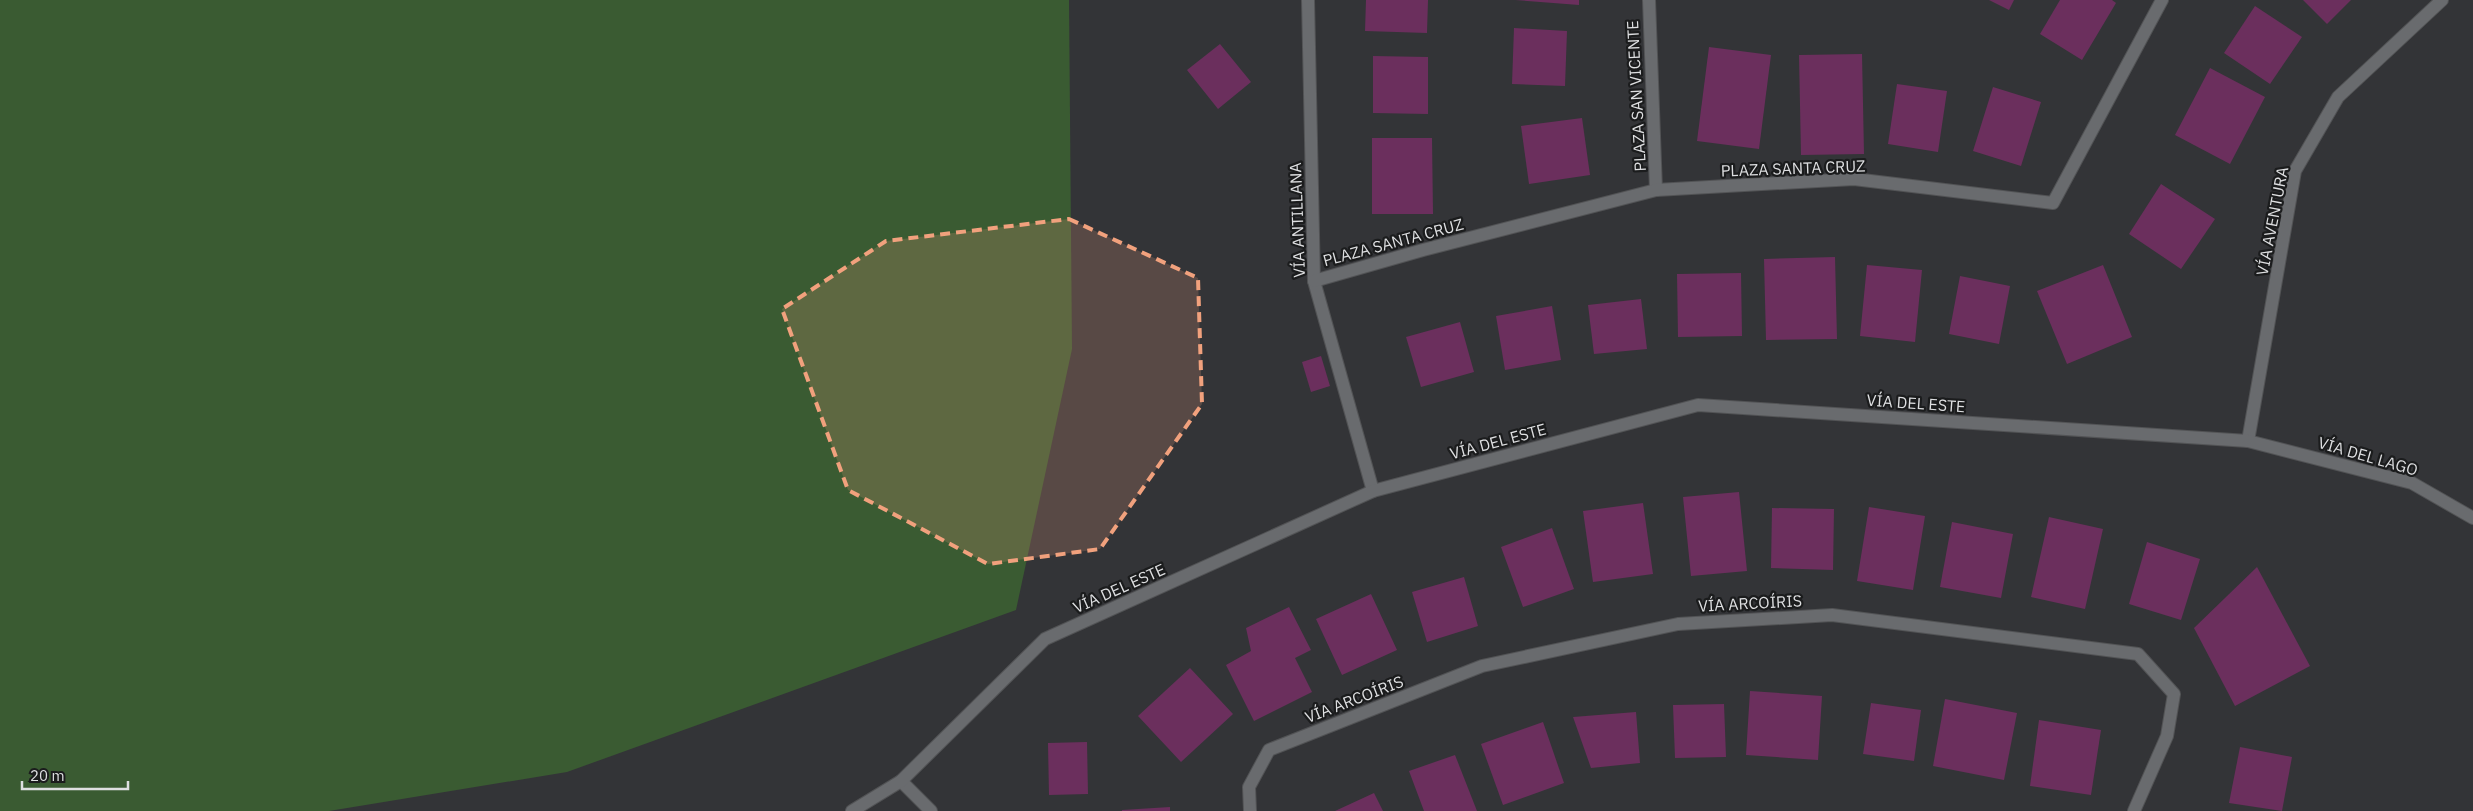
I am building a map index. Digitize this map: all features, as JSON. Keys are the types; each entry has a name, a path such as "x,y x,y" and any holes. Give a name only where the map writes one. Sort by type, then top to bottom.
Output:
{"street":[{"name":"VÍA ANTILLANA","path":"1308,0 1314,281 1373,491"},
{"name":"PLAZA SAN VICENTE","path":"1649,0 1656,190"},
{"name":"PLAZA SANTA CRUZ","path":"1314,281 1423,250 1656,190 1854,179 2053,203 2162,0"},
{"name":"VÍA AVENTURA","path":"2248,441 2295,171 2338,97 2442,0"},
{"name":"VÍA DEL ESTE","path":"852,811 901,780 1045,639 1373,491 1698,405 2248,441"},
{"name":"VÍA DEL LAGO","path":"2248,441 2412,483 2473,518"},
{"name":"VÍA ARCOÍRIS","path":"1250,811 1249,788 1269,750 1482,666 1678,624 1832,615 2138,654 2174,694 2167,736 2134,811"},
{"path":"901,780 931,811"}],"highlighted area":[{"path":"1069,219 1198,278 1202,404 1100,549 988,564 848,490 782,309 886,241"}],"green space":[{"path":"0,0 1069,0 1072,349 1016,610 567,772 329,811 0,811"}],"building":[{"path":"1366,0 1428,0 1427,33 1365,31"},
{"path":"1515,0 1579,0 1579,5"},
{"path":"1989,0 2014,0 2009,10"},
{"path":"2060,0 2112,0 2116,3 2082,60 2040,34"},
{"path":"2303,0 2351,0 2327,24"},
{"path":"2255,6 2302,37 2270,84 2224,53"},
{"path":"1514,28 1567,31 1565,86 1512,84"},
{"path":"1220,44 1251,82 1218,109 1187,70"},
{"path":"1709,47 1771,55 1759,149 1697,141"},
{"path":"1862,54 1864,154 1801,155 1799,55"},
{"path":"1373,56 1428,57 1428,114 1373,113"},
{"path":"2210,68 2265,97 2230,164 2175,135"},
{"path":"1897,84 1947,91 1938,152 1888,144"},
{"path":"1993,87 2041,102 2021,166 1973,151"},
{"path":"1582,118 1590,175 1529,184 1521,126"},
{"path":"1372,138 1432,138 1433,214 1372,214"},
{"path":"2161,184 2215,219 2181,269 2129,234"},
{"path":"1835,257 1837,339 1766,340 1764,259"},
{"path":"1867,265 1922,270 1915,342 1860,336"},
{"path":"2103,265 2132,337 2067,364 2037,291"},
{"path":"1741,273 1742,336 1678,337 1677,274"},
{"path":"1960,276 2010,286 1999,344 1949,334"},
{"path":"1641,299 1647,349 1594,354 1588,305"},
{"path":"1552,306 1561,360 1505,370 1496,316"},
{"path":"1460,322 1474,372 1421,387 1406,337"},
{"path":"1321,356 1330,386 1311,392 1302,362"},
{"path":"1739,492 1747,571 1691,576 1683,497"},
{"path":"1643,503 1653,574 1593,582 1583,511"},
{"path":"1869,507 1925,516 1913,590 1857,581"},
{"path":"1772,508 1834,509 1833,570 1771,568"},
{"path":"2049,517 2103,529 2085,609 2031,597"},
{"path":"1952,522 2013,534 2001,598 1940,587"},
{"path":"1552,528 1574,589 1523,607 1501,547"},
{"path":"2147,542 2200,559 2181,620 2129,604"},
{"path":"2257,567 2310,666 2235,706 2194,628"},
{"path":"1464,577 1478,626 1427,642 1412,592"},
{"path":"1371,594 1397,650 1342,675 1316,619"},
{"path":"1289,607 1311,650 1295,658 1312,692 1254,721 1226,665 1251,651 1246,628"},
{"path":"1190,668 1233,714 1181,762 1138,716"},
{"path":"1750,691 1822,696 1818,760 1746,755"},
{"path":"1945,699 2017,713 2004,780 1933,766"},
{"path":"1871,703 1921,710 1914,761 1863,754"},
{"path":"1724,704 1726,757 1675,758 1673,705"},
{"path":"1636,712 1640,763 1591,768 1573,717"},
{"path":"2039,720 2101,730 2091,795 2030,786"},
{"path":"1543,722 1564,783 1503,805 1481,744"},
{"path":"1087,742 1088,794 1049,795 1048,743"},
{"path":"2240,747 2292,757 2282,811 2229,803"},
{"path":"1455,755 1477,811 1424,811 1409,771"},
{"path":"1374,793 1383,811 1335,811"},
{"path":"1170,807 1170,811 1122,811 1122,810"}]}
